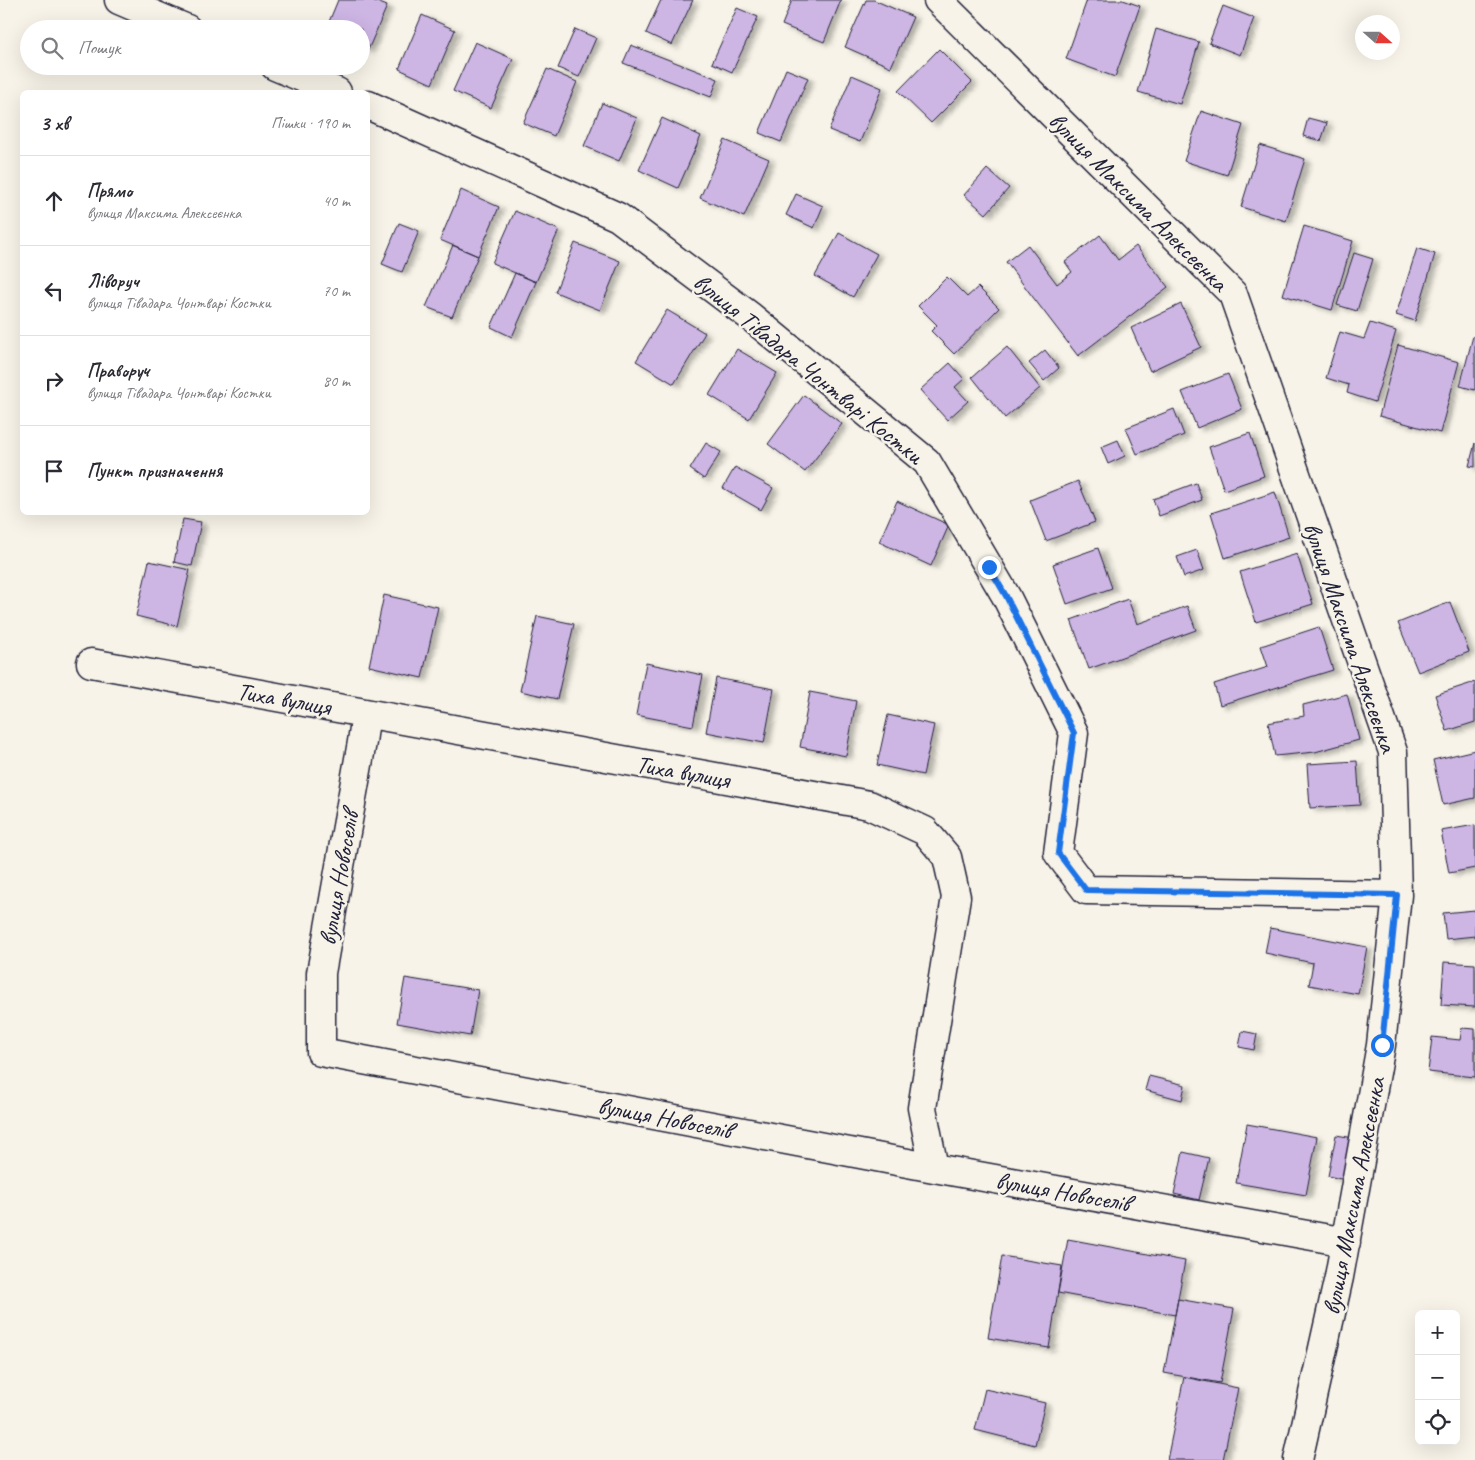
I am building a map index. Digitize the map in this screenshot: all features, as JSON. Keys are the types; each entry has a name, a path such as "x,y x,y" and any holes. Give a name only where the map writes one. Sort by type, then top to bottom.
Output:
{"street":[{"path":"118,0 165,20"},
{"name":"вулиця Максима Алексеєнка","path":"938,0 1233,294 1393,752 1397,895 1382,1045 1346,1242 1298,1460"},
{"path":"296,75 332,90"},
{"name":"вулиця Тівадара Чонтварі Костки","path":"370,106 618,217 751,317 927,462 1006,596 1074,733 1058,853 1086,890 1397,895"},
{"name":"Тиха вулиця","path":"91,663 869,805 925,831 947,857 956,897 922,1108 934,1168"},
{"name":"вулиця Новоселів","path":"366,713 321,973 321,1052 934,1168 1346,1242"}],"building":[{"path":"338,0 372,0 387,6 370,45 370,20 330,20"},
{"path":"661,0 693,0 672,45 646,33"},
{"path":"792,0 841,0 824,42 782,25"},
{"path":"866,0 874,0 913,17 891,67 845,47"},
{"path":"1087,0 1123,0 1140,6 1115,77 1066,59"},
{"path":"1223,6 1254,18 1240,55 1209,43"},
{"path":"737,8 758,17 732,72 712,63"},
{"path":"422,15 455,30 432,84 399,69"},
{"path":"575,29 596,38 579,77 558,68"},
{"path":"1156,29 1199,42 1180,104 1138,92"},
{"path":"475,42 513,59 491,108 453,91"},
{"path":"631,45 718,79 711,97 623,63"},
{"path":"939,49 972,82 931,123 898,91"},
{"path":"547,69 577,82 554,136 523,123"},
{"path":"786,69 808,78 781,142 759,133"},
{"path":"852,75 882,88 860,142 829,130"},
{"path":"602,103 637,118 619,161 584,146"},
{"path":"1201,111 1243,125 1227,175 1184,161"},
{"path":"662,118 701,136 678,188 639,170"},
{"path":"1308,118 1327,123 1321,141 1303,136"},
{"path":"725,140 769,159 744,217 700,198"},
{"path":"1260,145 1305,159 1286,221 1241,207"},
{"path":"987,169 1009,188 986,214 964,195"},
{"path":"461,190 499,207 478,256 440,240"},
{"path":"796,194 823,206 814,228 786,215"},
{"path":"515,211 559,230 536,282 492,263"},
{"path":"399,223 419,231 402,272 382,264"},
{"path":"1304,226 1353,241 1332,310 1283,295"},
{"path":"839,233 877,254 853,297 815,276"},
{"path":"1100,235 1118,260 1136,246 1168,287 1078,356 1006,262 1028,245 1057,284 1072,272 1065,262"},
{"path":"575,243 620,261 600,310 555,292"},
{"path":"453,245 478,256 452,317 426,307"},
{"path":"1417,248 1435,254 1415,321 1396,315"},
{"path":"1354,253 1373,259 1357,311 1337,305"},
{"path":"515,273 536,282 512,337 491,327"},
{"path":"947,277 967,297 978,287 999,308 954,354 931,331 937,325 918,306"},
{"path":"1181,304 1201,347 1150,371 1131,328"},
{"path":"667,310 705,333 674,384 636,361"},
{"path":"1370,323 1396,331 1375,402 1347,393 1349,385 1326,378 1340,332 1364,339"},
{"path":"1473,336 1475,337 1475,390 1460,386"},
{"path":"1398,345 1459,362 1440,433 1379,416"},
{"path":"1007,347 1040,388 1005,418 972,377"},
{"path":"737,349 777,373 749,419 709,395"},
{"path":"1045,350 1059,368 1044,381 1029,363"},
{"path":"950,363 964,379 955,387 968,401 947,420 920,390"},
{"path":"1228,374 1242,409 1197,428 1182,392"},
{"path":"804,395 842,424 805,472 768,444"},
{"path":"1174,409 1184,435 1137,454 1126,428"},
{"path":"1250,433 1264,476 1224,490 1209,447"},
{"path":"1118,440 1125,456 1108,464 1101,447"},
{"path":"706,443 721,452 704,479 690,469"},
{"path":"1475,443 1475,467 1469,466"},
{"path":"735,467 773,488 761,510 723,488"},
{"path":"1078,481 1095,522 1046,541 1030,500"},
{"path":"1196,483 1202,500 1159,516 1153,499"},
{"path":"1275,492 1289,537 1225,558 1211,513"},
{"path":"897,501 949,525 931,566 879,542"},
{"path":"183,519 201,522 192,566 174,562"},
{"path":"1098,548 1112,588 1067,604 1053,564"},
{"path":"1197,550 1204,570 1184,577 1177,557"},
{"path":"1297,554 1313,604 1256,622 1240,572"},
{"path":"149,561 190,570 177,626 136,616"},
{"path":"384,595 438,607 422,678 369,666"},
{"path":"1128,599 1137,624 1187,606 1196,630 1089,669 1071,620"},
{"path":"1450,602 1469,652 1418,672 1398,623"},
{"path":"537,616 574,624 557,699 520,691"},
{"path":"1319,627 1333,670 1220,705 1214,684 1268,667 1261,646"},
{"path":"646,663 703,675 693,726 636,715"},
{"path":"716,678 774,689 764,743 706,732"},
{"path":"1475,682 1475,722 1447,731 1435,695"},
{"path":"810,692 856,701 846,756 800,747"},
{"path":"1347,694 1359,740 1315,752 1275,756 1268,723 1304,716 1303,705"},
{"path":"888,715 934,725 923,775 877,765"},
{"path":"1475,750 1475,798 1443,805 1433,760"},
{"path":"1357,761 1360,805 1310,808 1307,764"},
{"path":"1475,825 1475,868 1449,873 1441,831"},
{"path":"1475,910 1475,936 1446,939 1443,913"},
{"path":"1270,928 1367,947 1358,994 1309,985 1313,963 1265,953"},
{"path":"1444,962 1475,964 1475,1007 1441,1005"},
{"path":"405,978 478,990 470,1036 397,1023"},
{"path":"1462,1028 1475,1029 1475,1077 1428,1072 1432,1037 1460,1040"},
{"path":"1242,1031 1257,1034 1254,1050 1239,1047"},
{"path":"1149,1076 1185,1085 1182,1100 1145,1090"},
{"path":"1247,1124 1317,1137 1306,1195 1236,1183"},
{"path":"1336,1135 1354,1138 1345,1180 1328,1176"},
{"path":"1183,1152 1209,1158 1199,1200 1174,1194"},
{"path":"1068,1239 1185,1261 1175,1315 1058,1293"},
{"path":"1002,1256 1062,1266 1049,1348 988,1338"},
{"path":"1178,1299 1234,1309 1220,1383 1164,1373"},
{"path":"1184,1377 1238,1388 1223,1460 1167,1460"},
{"path":"985,1389 1045,1403 1035,1445 975,1430"}],"route":[{"path":"989,567 1006,596 1074,733 1058,853 1086,890 1397,895 1382,1045"}]}
